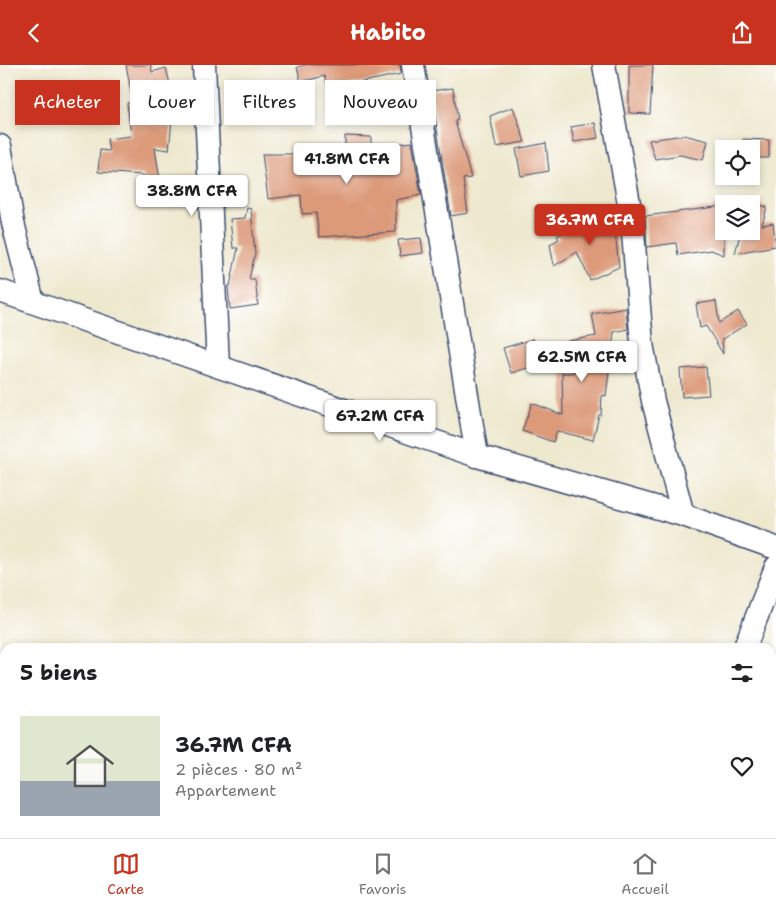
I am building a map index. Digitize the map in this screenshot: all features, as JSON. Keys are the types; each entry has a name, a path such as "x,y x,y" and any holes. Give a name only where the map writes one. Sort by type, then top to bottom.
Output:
{"street":[{"path":"204,65 218,366"},
{"path":"413,65 477,456"},
{"path":"604,65 632,220 642,344 653,401 683,515"},
{"path":"0,146 13,223 32,303"},
{"path":"0,291 477,456 683,515 776,548"},
{"path":"747,643 776,567"}],"building":[{"path":"126,65 151,65 152,72 166,68 169,80 130,80 130,86"},
{"path":"306,65 400,65 401,74 372,80 326,80 324,76 300,80 297,67"},
{"path":"629,65 653,65 650,114 629,113"},
{"path":"453,88 458,120 455,121 471,178 463,179 468,213 451,216 436,122 436,90"},
{"path":"130,102 130,125 172,125 169,150 155,148 160,180 144,183 143,175 98,172 100,150 109,151 107,139 131,136 127,103"},
{"path":"513,107 525,142 496,147 490,116"},
{"path":"595,123 598,138 574,142 571,127"},
{"path":"684,135 708,141 703,160 680,155 655,159 649,140"},
{"path":"345,136 371,137 371,147 412,142 421,195 396,200 396,232 319,237 316,213 302,214 301,195 268,199 262,154 298,154 345,147"},
{"path":"743,139 769,140 769,158 760,158 760,140"},
{"path":"546,143 549,171 521,176 516,149"},
{"path":"760,205 767,207 762,225 773,223 776,246 735,253 739,240 760,240"},
{"path":"715,207 715,240 724,240 724,255 711,250 678,255 676,243 647,247 645,216"},
{"path":"247,208 251,209 255,254 249,279 255,279 258,305 230,309 228,286 230,286 238,248 233,248 230,219 245,218"},
{"path":"613,215 619,267 590,280 577,252 554,266 550,244 559,239 557,236 592,219 592,217"},
{"path":"421,238 423,253 400,256 398,240"},
{"path":"716,301 719,323 738,311 747,324 722,339 723,354 706,326 700,328 696,304"},
{"path":"626,308 628,329 614,332 606,396 602,395 601,415 599,415 593,440 557,431 553,442 522,431 532,403 563,415 562,373 574,373 568,341 596,336 592,314"},
{"path":"533,339 541,364 511,373 503,348"},
{"path":"706,367 709,395 682,397 680,369"}]}
